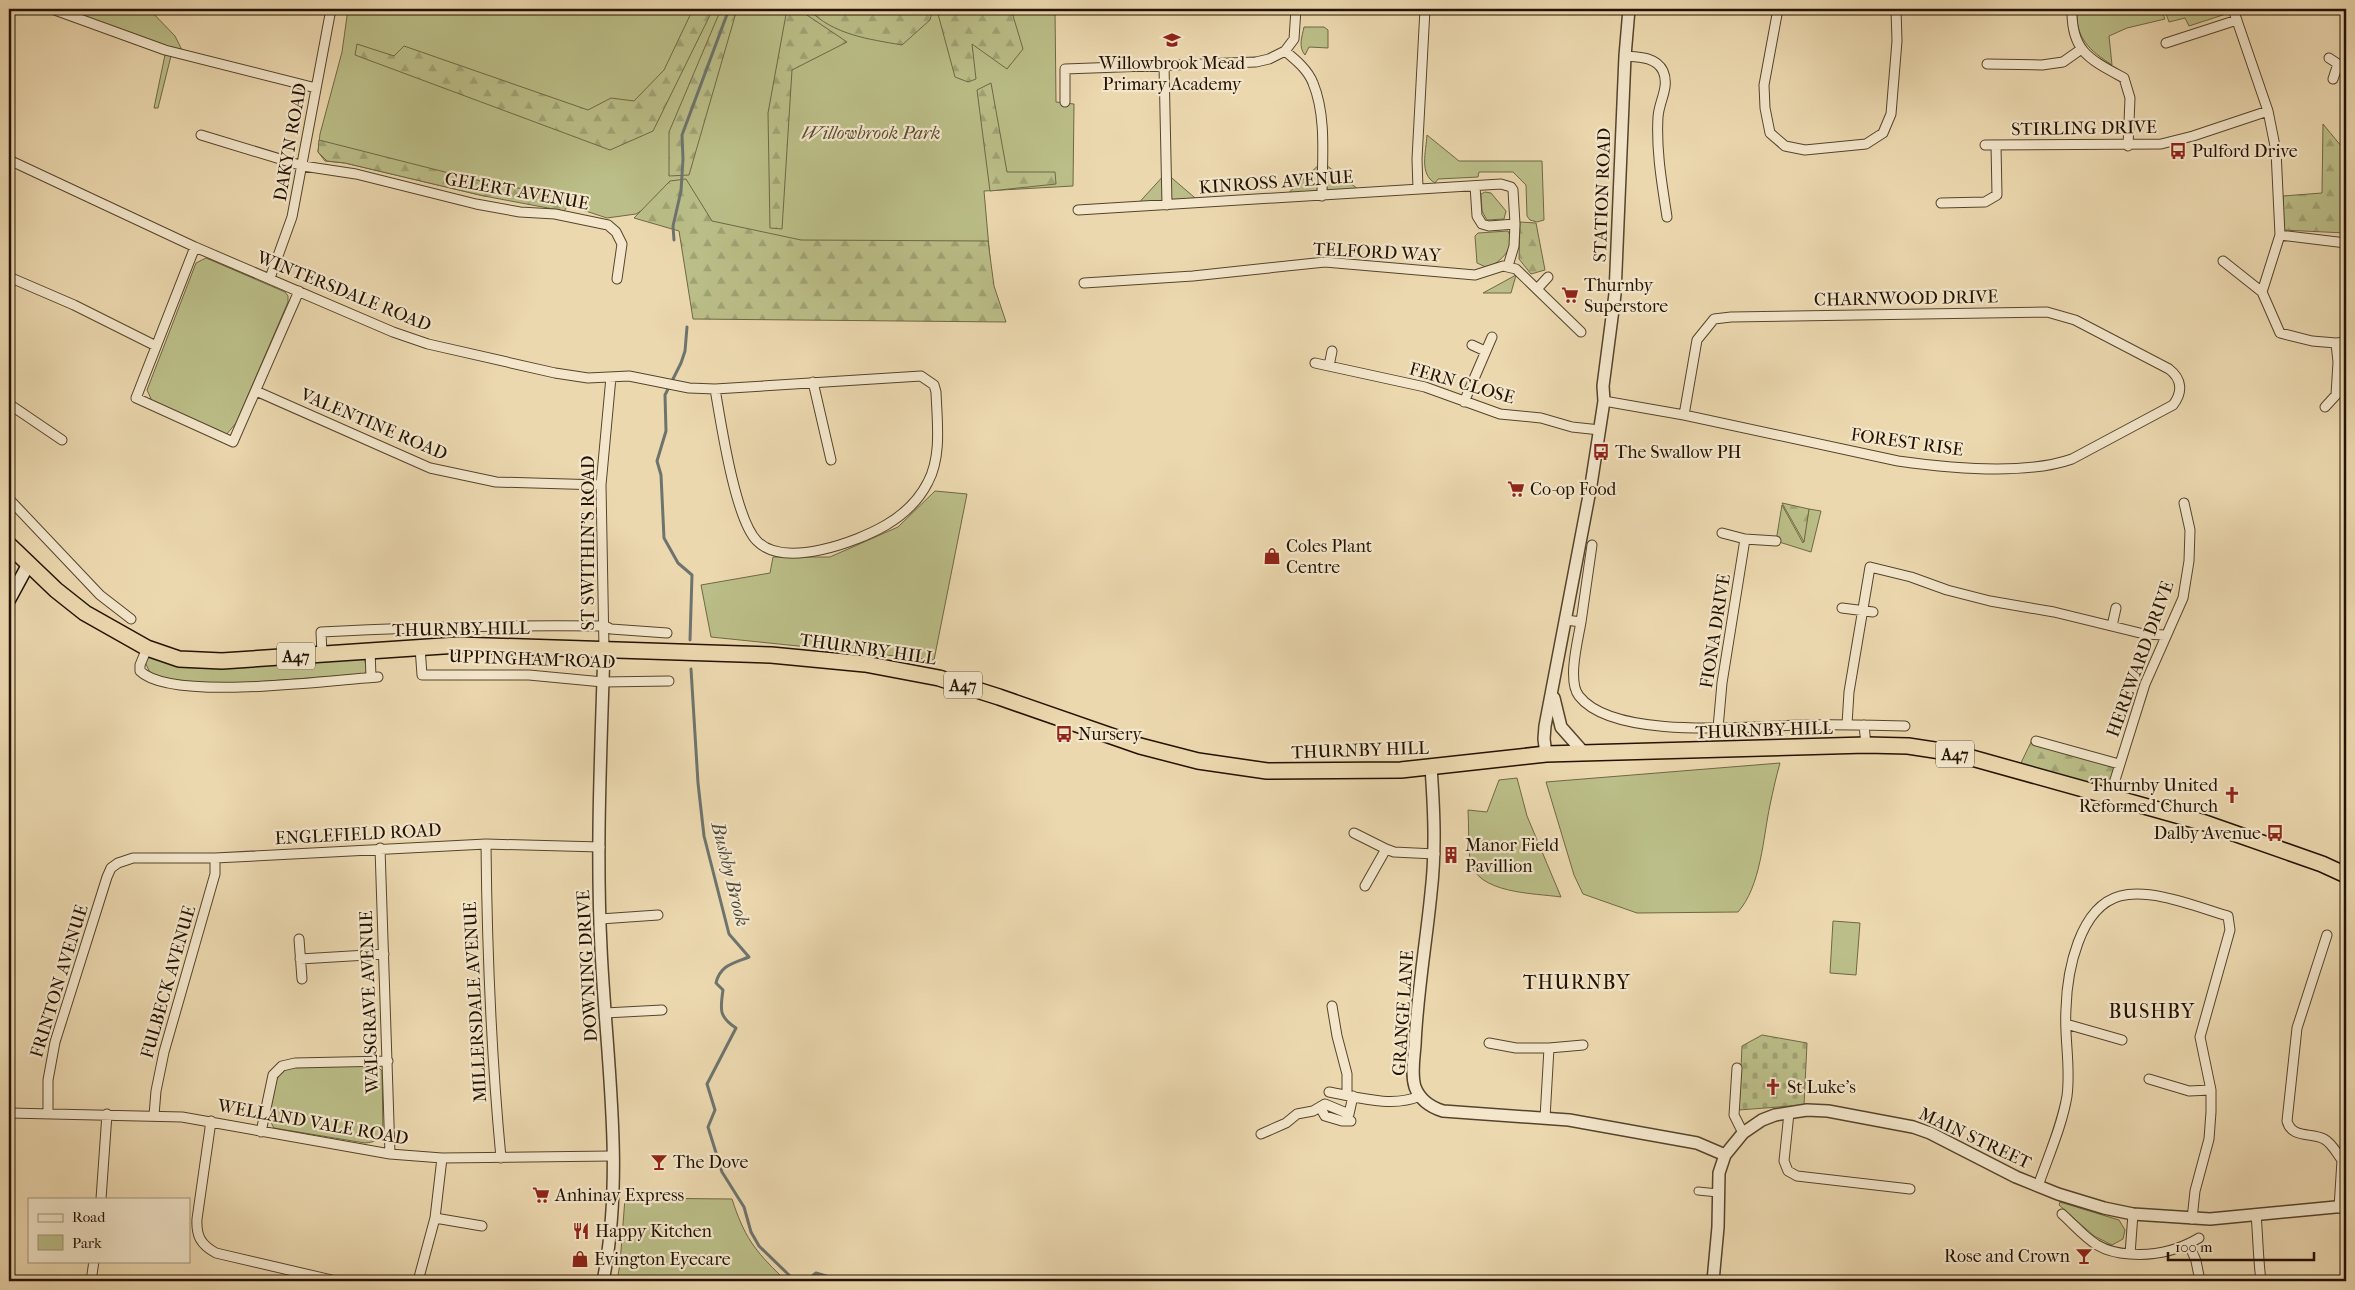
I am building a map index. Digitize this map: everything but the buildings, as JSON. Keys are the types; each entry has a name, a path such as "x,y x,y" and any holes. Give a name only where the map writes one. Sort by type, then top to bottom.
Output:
{"highway":[{"name":"A47","path":"9,545 28,565 85,613 147,648 178,659 199,662 370,650"},
{"name":"THURNBY HILL","path":"370,650 496,645 771,655 865,664 906,671 969,687 1140,746 1198,761 1228,766 1299,772 1431,768 1546,754 1866,745 1908,746 1954,753 2110,796 2254,839 2346,875"}],"main road":[{"path":"9,600 28,565"}],"street":[{"path":"52,9 166,50 316,88"},
{"name":"DAKYN ROAD","path":"270,278 292,216 331,9"},
{"path":"1066,102 1065,69 1256,62 1269,59 1285,51 1294,39 1296,9"},
{"path":"1418,189 1417,160 1425,9"},
{"name":"STATION ROAD","path":"1546,754 1544,739 1604,401 1604,386 1615,294 1625,56 1629,9"},
{"path":"1778,9 1764,85 1765,108 1770,133 1785,146 1805,150 1866,144 1883,133 1891,114 1897,41 1896,9"},
{"path":"2072,9 2072,28 2080,50 2124,78 2130,98 2128,146"},
{"path":"2234,9 2268,112 2276,151 2280,236 2262,292"},
{"path":"2166,43 2237,20"},
{"path":"1988,64 2042,65 2063,62 2080,50"},
{"path":"1285,51 1307,72 1318,96 1321,117 1322,196"},
{"path":"1625,56 1652,61 1664,72 1666,88 1658,114 1658,142 1659,164 1667,217"},
{"path":"2329,58 2342,65 2332,79"},
{"path":"1164,65 1167,205"},
{"name":"STIRLING DRIVE","path":"1985,145 2128,146 2161,144 2194,136 2268,112"},
{"name":"GELERT AVENUE","path":"201,135 302,166 384,181 476,204 520,212 555,214 608,225 616,232 622,244 617,279"},
{"path":"1941,203 1985,202 1997,195 1996,145"},
{"name":"WINTERSDALE ROAD","path":"9,160 196,247 393,332 428,344 555,374 588,378 628,376 689,388 715,389 921,376 934,385 936,392 937,445 930,480 915,502 900,516 866,535 798,555 772,550 758,542 742,517 715,389"},
{"name":"KINROSS AVENUE","path":"1078,210 1501,184 1511,187 1514,193 1514,246 1508,266"},
{"path":"1476,186 1477,216 1482,224 1489,226 1515,224"},
{"path":"2280,236 2346,243"},
{"path":"196,247 136,398 233,442 299,292"},
{"path":"2223,261 2262,292 2280,333 2312,341 2346,342"},
{"name":"TELFORD WAY","path":"1084,283 1193,276 1325,262 1475,275 1508,266"},
{"path":"1508,266 1516,269 1580,332"},
{"path":"9,277 74,305 156,346"},
{"path":"1537,289 1548,278"},
{"name":"CHARNWOOD DRIVE","path":"1684,415 1697,340 1714,319 1731,317 2047,312 2076,320 2169,369 2178,378 2180,384"},
{"path":"1464,402 1492,337"},
{"path":"2325,407 2336,395 2338,362 2336,343"},
{"path":"1472,345 1485,351"},
{"path":"1329,366 1332,351"},
{"name":"FERN CLOSE","path":"1315,363 1425,387 1500,414 1541,418 1572,427 1600,430"},
{"name":"ST SWITHIN'S ROAD","path":"604,649 601,485 611,377"},
{"path":"813,382 830,460"},
{"name":"FOREST RISE","path":"1604,401 1684,415 1898,461 1964,468 2036,467 2054,465 2072,459 2173,405 2179,398 2180,384"},
{"name":"VALENTINE ROAD","path":"256,391 430,468 496,482 601,485"},
{"path":"9,404 62,440"},
{"path":"9,499 100,595 131,619"},
{"name":"HEREWARD DRIVE","path":"2110,796 2145,684 2165,634 2183,598 2190,561 2190,530 2184,503"},
{"path":"1722,533 1745,539 1776,540"},
{"name":"FIONA DRIVE","path":"1718,728 1722,683 1745,539"},
{"path":"1592,545 1574,670 1574,688 1579,697 1593,708 1624,720 1659,726 1718,728 1846,724 1905,726"},
{"path":"1846,724 1849,692 1870,567 1911,577 1947,590 1990,601 2054,612 2144,634 2165,634"},
{"path":"1842,608 1873,612"},
{"path":"2112,626 2116,608"},
{"path":"1566,620 1581,622"},
{"name":"UPPINGHAM ROAD","path":"322,654 321,632 404,628 605,626 611,629 668,632"},
{"name":"UPPINGHAM ROAD","path":"420,647 422,675 529,675 603,682 669,681"},
{"path":"147,648 140,665 140,671 150,678 177,686 213,688 375,677 370,650"},
{"name":"DOWNING DRIVE","path":"602,1281 611,1218 612,1156 610,1079 600,919 604,649"},
{"name":"STATION ROAD","path":"1553,688 1559,723 1564,732 1584,753"},
{"path":"1864,725 1866,745"},
{"path":"2036,741 2119,764"},
{"name":"GRANGE LANE","path":"1431,768 1435,816 1435,854 1416,1028 1414,1080 1420,1096 1434,1108 1454,1113 1569,1120 1697,1143 1725,1155"},
{"path":"1354,833 1394,852 1435,854"},
{"name":"ENGLEFIELD ROAD","path":"118,862 133,858 215,858 486,844 600,847"},
{"name":"MILLERSDALE AVENUE","path":"486,844 487,951 491,1047 501,1158"},
{"name":"WALSGRAVE AVENUE","path":"380,848 390,1154"},
{"path":"1365,886 1386,849"},
{"name":"FULBECK AVENUE","path":"154,1115 160,1069 215,874 215,858"},
{"name":"FRINTON AVENUE","path":"48,1113 48,1080 55,1042 107,877 111,868 118,862"},
{"path":"2038,1186 2066,1098 2069,1070 2066,1008 2071,970 2084,930 2091,918 2110,900 2135,894 2150,895 2228,916 2230,930 2200,1037 2211,1090 2209,1139 2195,1191 2192,1218"},
{"path":"600,919 658,915"},
{"path":"2327,935 2297,1028 2287,1121 2289,1126 2297,1133 2325,1139 2344,1159"},
{"path":"299,939 302,979"},
{"path":"300,959 384,954"},
{"path":"1262,1134 1286,1123 1297,1114 1325,1104 1349,1114 1350,1096 1347,1074 1336,1036 1332,1006"},
{"path":"605,1013 662,1010"},
{"path":"2066,1024 2122,1040"},
{"path":"1489,1043 1516,1048 1583,1045"},
{"path":"1545,1118 1549,1048"},
{"path":"261,1132 273,1075 282,1066 294,1063 388,1061"},
{"path":"1738,1068 1734,1115 1743,1133"},
{"path":"2149,1079 2189,1091 2211,1090"},
{"path":"1329,1092 1384,1101 1403,1100 1420,1096"},
{"path":"1320,1107 1324,1116 1342,1121 1351,1121"},
{"name":"MAIN STREET","path":"1725,1155 1743,1133 1762,1120 1789,1113 1828,1111 1913,1127 1930,1133 1990,1165 2079,1201 2133,1214 2192,1218 2342,1207 2344,1159"},
{"name":"WELLAND VALE ROAD","path":"9,1113 154,1115 211,1121 261,1132 390,1154 442,1158 612,1156"},
{"path":"1789,1113 1784,1161 1788,1171 1797,1176 1910,1189"},
{"path":"101,1198 107,1114"},
{"path":"211,1121 197,1219 197,1230 201,1242 216,1252 336,1281"},
{"path":"1714,1281 1719,1173 1725,1155"},
{"path":"418,1281 435,1218 442,1158"},
{"path":"1698,1191 1718,1193"},
{"path":"2062,1214 2106,1251 2130,1254 2157,1254 2189,1244 2199,1238"},
{"path":"2130,1254 2133,1214"},
{"path":"2256,1214 2259,1239 2257,1248 2261,1281"},
{"path":"435,1218 482,1226"},
{"path":"2189,1244 2196,1261 2200,1281"},
{"path":"91,1281 94,1262"}],"green space":[{"path":"62,9 149,9 175,36 183,52"},
{"name":"Willowbrook Park","path":"348,9 1055,9 1056,102 1074,104 1073,186 984,191 990,259 786,258 649,206 636,214 607,218 555,201 484,196 345,163 325,161 318,152 320,134 342,52"},
{"path":"693,9 713,9 653,131 610,150 355,55 357,44 394,56 404,46 588,110 611,98 634,101 664,70"},
{"path":"721,9 737,9 689,175 669,176 669,132"},
{"path":"787,9 798,9 847,42 792,70 782,229 770,228 768,113"},
{"path":"808,9 933,9 930,20 902,45 864,38 840,30 818,18"},
{"path":"952,9 1011,9 1023,49 1007,69 972,44 976,79 968,82 955,77 938,14"},
{"path":"2077,9 2161,9 2165,19 2127,28 2109,36 2112,65 2090,48 2081,36 2078,28"},
{"path":"2171,9 2231,9 2232,12 2189,26 2185,18 2169,22 2165,11"},
{"path":"1304,27 1324,27 1328,30 1328,48 1309,47 1305,55 1301,45"},
{"path":"166,50 172,52 158,108 154,108"},
{"path":"991,83 1007,172 1055,172 1056,184 990,191 977,90"},
{"path":"2323,124 2346,152 2346,233 2282,230 2283,196 2322,193"},
{"path":"1427,135 1459,161 1542,161 1544,220 1537,222 1530,220 1527,216 1526,185 1513,172 1479,172 1478,177 1438,179 1435,183 1430,179 1425,168"},
{"path":"319,140 496,185 575,196 564,211 484,196 345,163 327,161 318,152"},
{"path":"1322,162 1362,192 1283,198"},
{"path":"1166,173 1201,203 1135,207"},
{"path":"686,179 712,221 801,240 988,241 994,286 1006,322 693,319 679,231 634,218 670,181"},
{"path":"1485,192 1491,193 1506,211 1504,219 1487,220 1482,211 1481,194"},
{"path":"1520,222 1536,223 1545,270 1531,274 1519,259"},
{"path":"1508,231 1510,237 1509,248 1498,262 1488,268 1477,263 1475,236 1478,233"},
{"path":"206,258 285,292 288,296 288,302 236,423 226,435 152,401 147,390 196,263"},
{"path":"1516,275 1511,293 1483,293"},
{"path":"935,491 967,494 934,660 711,637 701,585 770,573 773,557 830,557 898,527"},
{"path":"1782,503 1809,509 1804,542"},
{"path":"1782,505 1803,543 1809,509 1821,511 1811,552 1776,541"},
{"path":"364,657 367,671 363,674 229,684 191,684 151,675 145,662 147,658"},
{"path":"2032,740 2119,764 2111,790 2020,765"},
{"path":"1780,763 1760,861 1752,889 1738,912 1637,913 1583,894 1574,875 1546,782"},
{"path":"1517,778 1527,816 1561,897 1508,890 1494,886 1483,880 1475,871 1470,860 1468,810 1487,812 1499,780"},
{"path":"1833,921 1860,923 1856,975 1830,973"},
{"path":"1762,1035 1807,1043 1804,1105 1739,1110 1742,1046"},
{"path":"295,1066 377,1066 382,1071 383,1133 381,1136 376,1141 365,1143 274,1128 271,1123 270,1107 275,1082 283,1071"},
{"path":"625,1198 732,1199 751,1242 764,1259 782,1277 780,1281 617,1281"},
{"path":"2060,1202 2119,1220 2125,1230 2123,1239 2112,1245 2094,1236 2059,1205"}],"waterway":[{"name":"Bushby Brook","path":"674,240 673,226 681,191 682,135 729,9"},
{"name":"Bushby Brook","path":"687,327 685,351 665,395 666,431 657,461 661,475 664,538 678,563 692,575 690,640"},
{"name":"Bushby Brook","path":"691,669 698,783 704,836 729,934 749,957 724,968 716,983 723,990 722,1012 726,1020 736,1028 707,1084 715,1110 708,1127 722,1172 744,1207 751,1232 759,1246 790,1276 800,1281"},
{"name":"Bushby Brook","path":"806,1281 816,1273 843,1281"}],"place":[{"name":"Willowbrook Mead Primary Academy","path":"1172,40"},
{"name":"Pulford Drive","path":"2178,151"},
{"name":"Thurnby Superstore","path":"1570,295"},
{"name":"The Swallow PH","path":"1601,452"},
{"name":"Co-op Food","path":"1516,489"},
{"name":"Coles Plant Centre","path":"1272,556"},
{"name":"Nursery","path":"1064,734"},
{"name":"Thurnby United Reformed Church","path":"2232,795"},
{"name":"Dalby Avenue","path":"2275,833"},
{"name":"Manor Field Pavillion","path":"1451,855"},
{"name":"St Luke's","path":"1773,1087"},
{"name":"The Dove","path":"659,1162"},
{"name":"Anhinay Express","path":"541,1195"},
{"name":"Happy Kitchen","path":"581,1231"},
{"name":"Rose and Crown","path":"2084,1256"},
{"name":"Evington Eyecare","path":"580,1259"}],"district":[{"name":"THURNBY","path":"1577,982"},
{"name":"BUSHBY","path":"2152,1011"}]}
